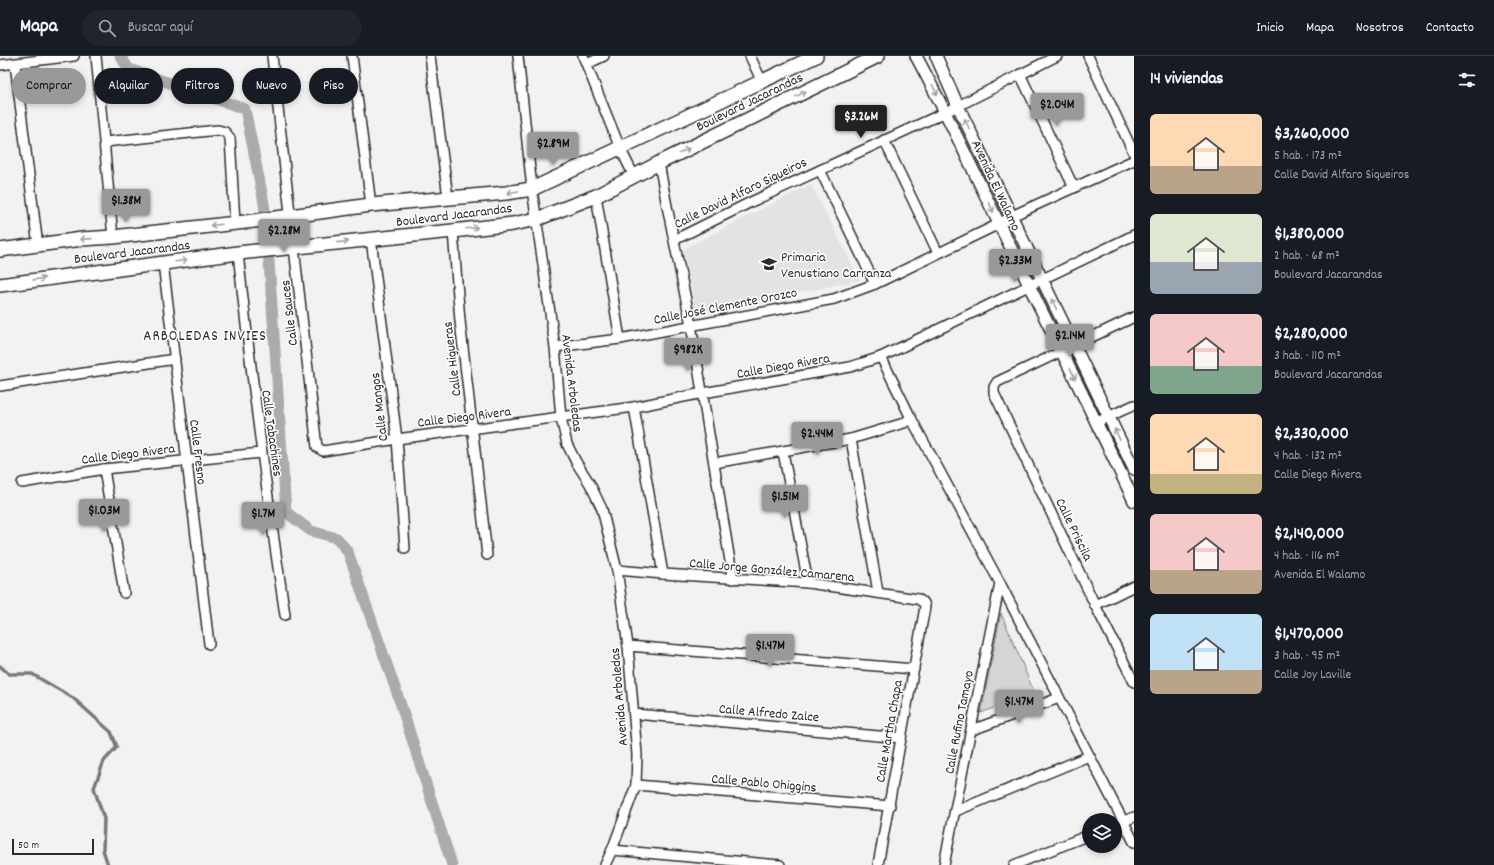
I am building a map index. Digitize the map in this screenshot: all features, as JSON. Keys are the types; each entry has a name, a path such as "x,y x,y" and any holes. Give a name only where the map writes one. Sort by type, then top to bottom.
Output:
{"main road":[{"name":"Boulevard Jacarandas","path":"0,250 82,239 113,237 254,221 371,205 506,193 532,189 816,56"},
{"name":"Boulevard Jacarandas","path":"0,285 238,253 453,231 537,219 596,196 659,163 878,56"}],"street":[{"path":"0,65 15,64 44,58 74,56"},
{"path":"96,56 113,237"},
{"name":"Calle Sauces","path":"272,56 317,447"},
{"path":"352,56 371,205"},
{"path":"430,56 448,198"},
{"name":"Avenida Arboledas","path":"518,56 532,189 555,347 561,418 567,444 590,484 602,509 617,570 628,646 635,714 637,754 636,785 605,865"},
{"path":"604,56 585,60 620,148 634,176"},
{"path":"750,56 762,82"},
{"name":"Avenida El Walamo","path":"916,56 946,112 1133,498"},
{"name":"Avenida El Walamo","path":"936,56 958,106 1134,469"},
{"name":"Calle David Alfaro Siqueiros","path":"674,240 751,202 946,112 1058,56"},
{"path":"1088,56 1134,154"},
{"path":"15,64 38,246"},
{"path":"1020,74 1074,188"},
{"path":"105,142 218,130 226,132 230,138 235,223"},
{"path":"884,140 938,253"},
{"name":"Calle José Clemente Orozco","path":"555,347 620,339 834,299 875,284 999,224 1012,216 1134,160"},
{"path":"659,163 691,325 733,579"},
{"path":"820,170 875,284"},
{"path":"596,196 620,339"},
{"name":"Calle Higueras","path":"453,231 460,320 474,429 487,556"},
{"name":"Calle Diego Rivera","path":"317,447 323,451 397,439 561,418 634,407 703,393 850,367 881,357 1042,278 1134,235"},
{"name":"Calle Mangos","path":"371,239 397,439 405,548"},
{"name":"Calle Tabachines","path":"238,253 261,453 285,616"},
{"name":"Calle Fresno","path":"163,263 209,644"},
{"path":"1062,351 1134,317"},
{"name":"Calle Priscila","path":"1062,351 998,382 994,387 994,393 1095,605 1134,682"},
{"path":"881,357 911,418 1000,584 1089,756 1115,813"},
{"path":"0,386 175,359"},
{"path":"1097,422 1134,405"},
{"path":"634,407 662,574"},
{"path":"714,463 851,439 904,423 911,418"},
{"path":"851,439 878,592"},
{"path":"783,452 808,583"},
{"name":"Calle Diego Rivera","path":"22,483 104,469 261,453"},
{"path":"104,469 124,593"},
{"name":"Calle Jorge González Camarena","path":"617,570 808,583 878,592 918,599 924,603"},
{"name":"Calle Rufino Tamayo","path":"944,865 972,730 984,658 1000,584"},
{"path":"1095,605 1134,586"},
{"name":"Calle Martha Chapa","path":"878,865 890,806 900,738 925,607 924,603"},
{"path":"628,646 914,669"},
{"path":"972,730 1059,698"},
{"name":"Calle Alfredo Zalce","path":"635,714 900,738"},
{"path":"956,811 1089,756"},
{"name":"Calle Pablo Ohiggins","path":"636,785 890,806"},
{"path":"1122,822 1134,817"},
{"path":"1122,827 1134,842"},
{"path":"1014,865 1082,839"},
{"path":"612,850 780,865"}],"shaded area":[{"name":"Primaria Venustiano Carranza","path":"811,184 860,280 696,315 683,249"},
{"path":"1001,613 1034,692 981,713"}],"waterway":[{"path":"120,56 129,69 245,109 264,203 267,232 286,512 311,531 337,538 348,552 400,702 452,865"},
{"path":"0,666 9,674 32,674 73,698 111,732 117,747 104,761 94,788 104,819 103,850 108,865"}],"place":[{"name":"Primaria Venustiano Carranza","path":"769,264"}],"district":[{"name":"ARBOLEDAS INVIES","path":"205,335"}]}
